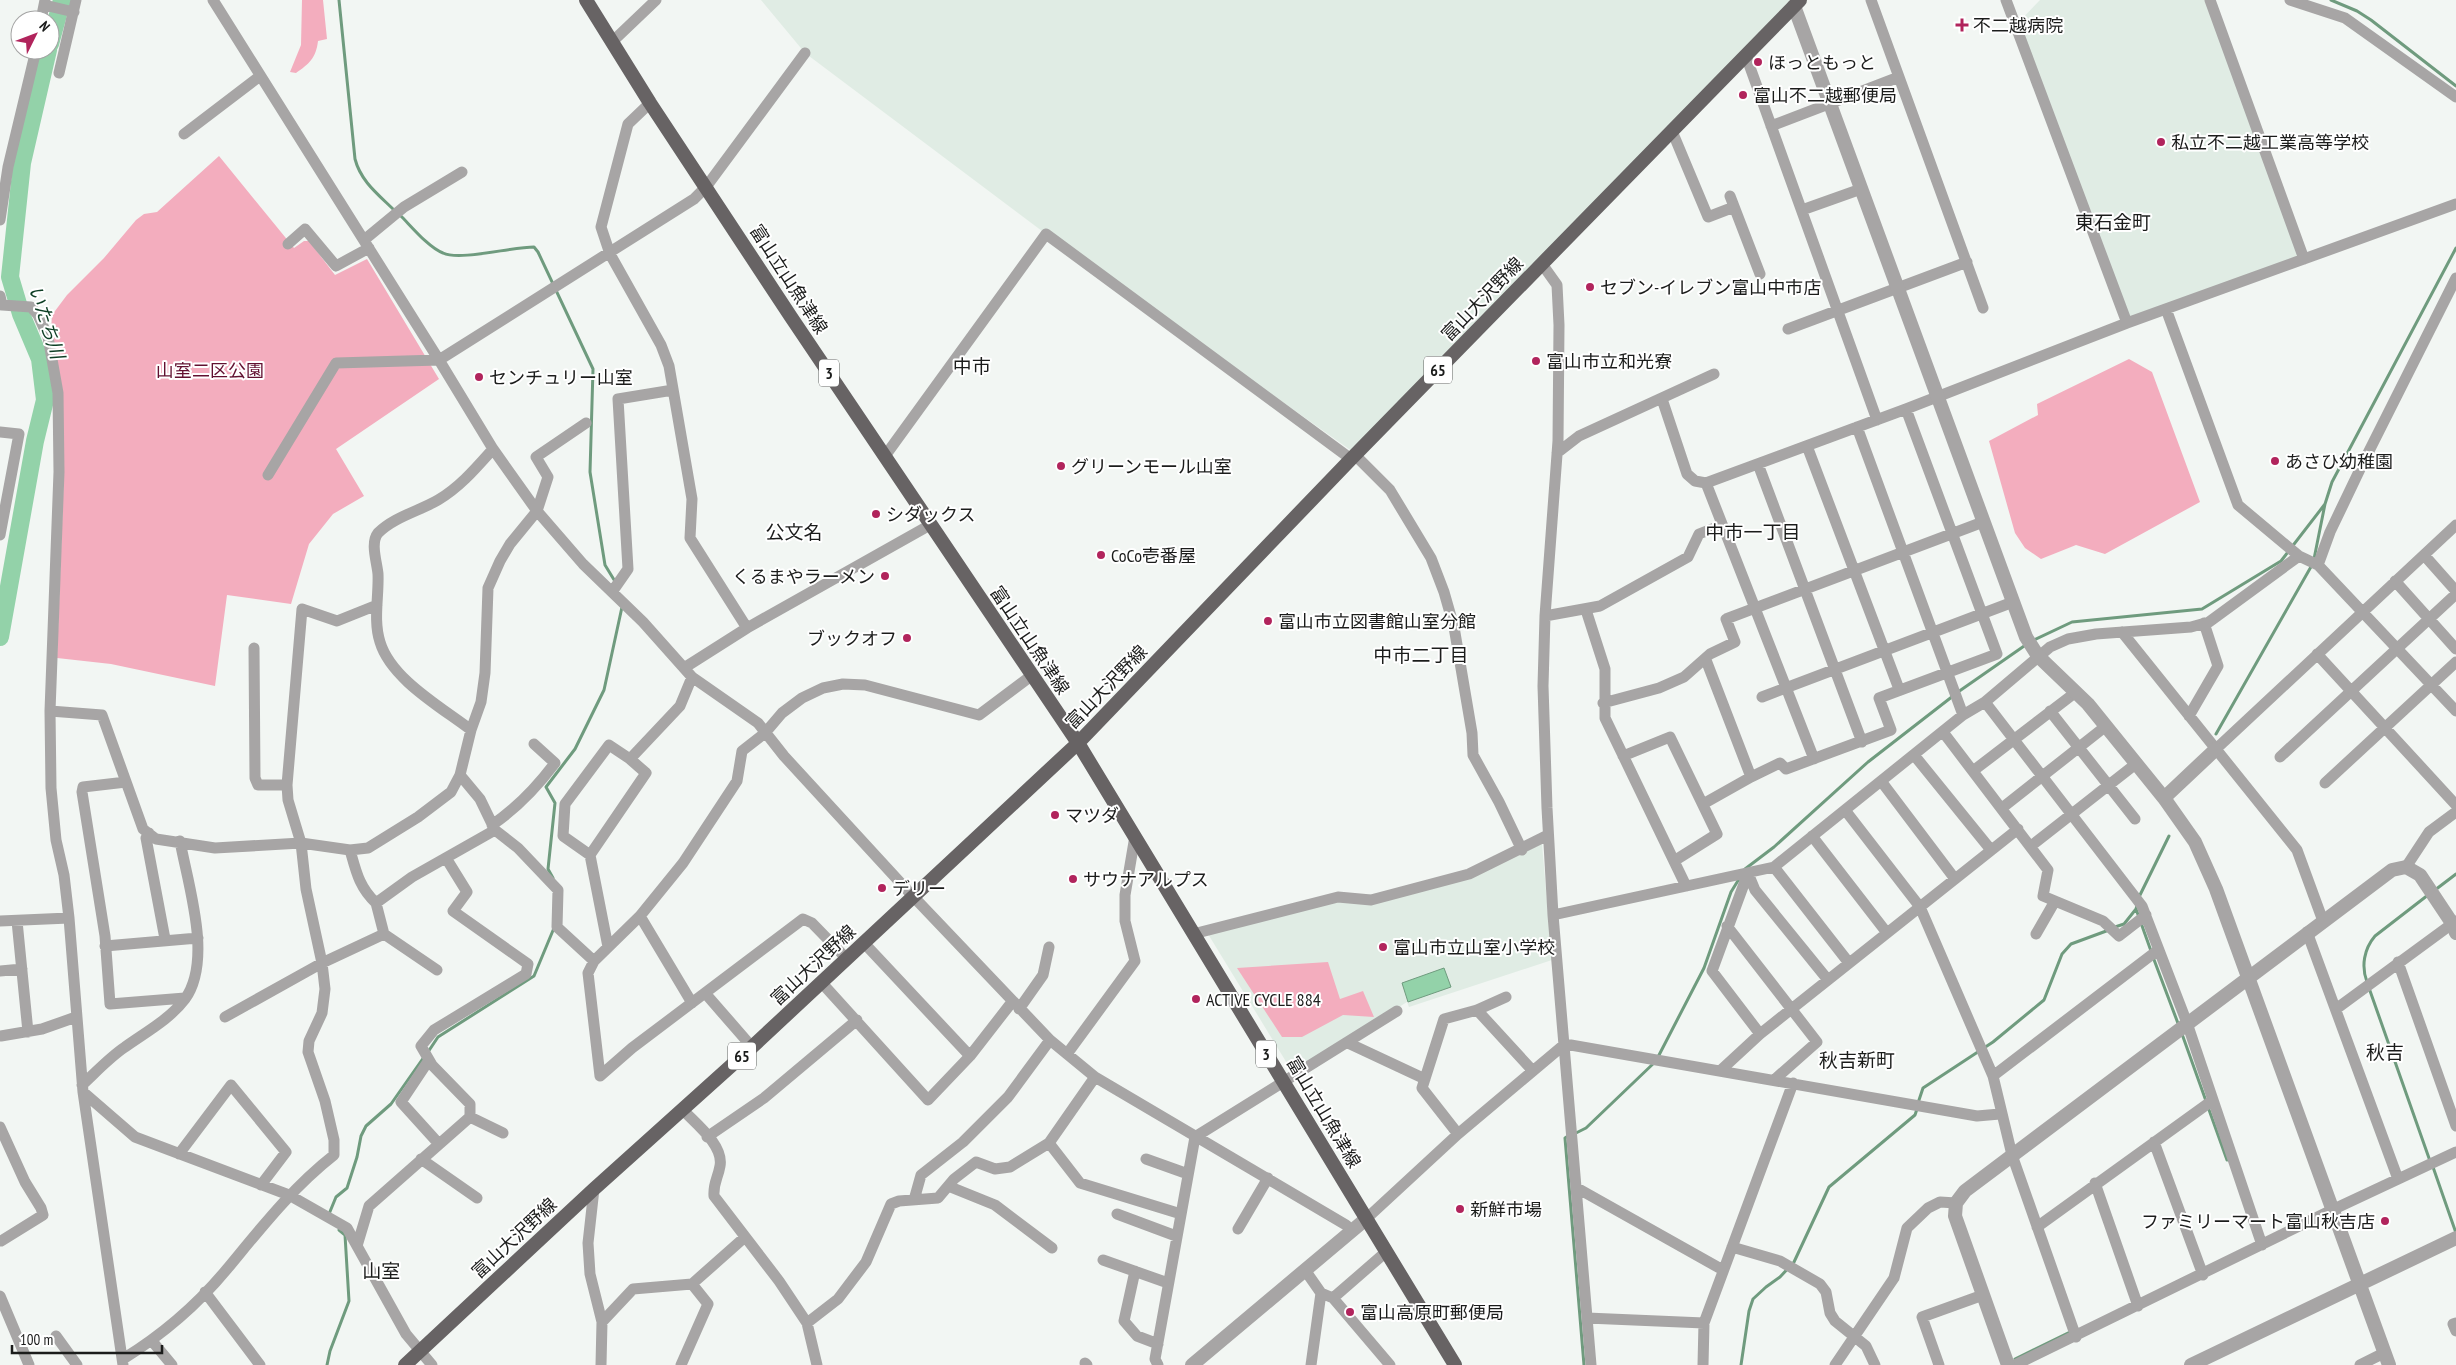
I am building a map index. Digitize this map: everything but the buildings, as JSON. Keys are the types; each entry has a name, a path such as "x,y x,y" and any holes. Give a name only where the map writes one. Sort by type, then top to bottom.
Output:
{"main road":[{"name":"富山立山魚津線","path":"586,0 613,40 650,103 930,525 1078,743 1455,1365"},
{"name":"富山大沢野線","path":"404,1365 594,1189 752,1047 1078,743 1353,457 1797,3"}],"street":[{"path":"213,0 439,360 493,450 537,511 583,564 643,622 688,672 758,723 913,897 1015,1006 1050,1040 1095,1077 1131,1096 1195,1137 1268,1178 1346,1225 1352,1231"},
{"path":"613,40 656,0"},
{"path":"1871,0 1983,308"},
{"path":"2006,0 2127,323"},
{"path":"2210,0 2304,260"},
{"path":"2290,0 2345,18 2456,97"},
{"path":"44,3 75,6 59,73"},
{"path":"1797,3 1829,104 2026,636 2038,656 2076,692 2137,763 2164,798 2195,842 2216,889 2386,1359 2360,1365"},
{"path":"268,475 336,364 439,360 694,200 706,187 806,53"},
{"path":"1746,56 1877,420"},
{"path":"0,220 8,167 34,60"},
{"path":"184,134 260,76"},
{"path":"1771,126 1899,77"},
{"path":"650,103 628,124 601,227 610,254 661,345 669,366 692,499 690,538 747,628"},
{"path":"1672,131 1708,217 1734,207"},
{"path":"288,244 305,228 336,266 366,244 404,207 462,172"},
{"path":"1802,210 1860,189"},
{"path":"1730,196 1760,274"},
{"path":"1662,399 1687,474 1696,481 1706,483 1857,428 2127,323 2456,204"},
{"path":"885,456 1046,234 1353,457 1390,490 1431,558 1444,592 1454,627 1472,733 1473,755 1499,802 1522,850"},
{"path":"1788,329 1967,262"},
{"path":"1542,264 1557,285 1558,453 1545,616 1543,686 1548,835 1591,1365"},
{"path":"2318,565 2338,514 2456,278"},
{"path":"1,300 30,307 38,315 48,337 58,403 59,472 50,711 51,788 55,832 64,875 69,918 82,1088 123,1362 152,1341 205,1292 289,1195 308,1175 334,1155 334,1140 325,1101 308,1052 309,1041 322,1013 325,989 322,963 306,889 301,843 288,800 287,785 302,609 337,621 377,605"},
{"path":"2166,309 2238,505 2299,556 2318,565 2364,611 2456,711"},
{"path":"1558,453 1579,436 1714,374"},
{"path":"612,592 628,569 618,399 673,390"},
{"path":"1702,804 1780,763 1786,769 1891,730 1879,698 1899,689 1998,654 1906,409"},
{"path":"50,711 102,714 144,829 156,839 180,841 215,848 301,843 350,850 368,848 418,817 451,792 460,775 471,730 481,702 485,673 488,588 510,544 537,511 548,476 536,457 586,422"},
{"path":"1857,428 1963,716"},
{"path":"0,432 19,434 0,536"},
{"path":"1808,446 1899,689"},
{"path":"471,730 403,678 388,660 380,642 377,605 378,573 374,544 377,534 393,522 437,501 456,489 493,450"},
{"path":"1758,464 1862,742"},
{"path":"1706,483 1814,759"},
{"path":"1603,703 1659,688 1684,677 1706,660 1710,654 1735,642 1726,619 1983,522"},
{"path":"1545,616 1600,606 1688,557 1699,534 1722,524"},
{"path":"630,759 680,706 688,672 747,628 930,525"},
{"path":"2164,798 2317,654 2454,529"},
{"path":"2280,757 2456,592 2424,555"},
{"path":"1553,915 1774,867 1963,716 1985,702 2038,656 2068,638 2191,627 2204,623 2256,590 2299,556"},
{"path":"2396,581 2456,649"},
{"path":"1762,696 1836,670 2014,602"},
{"path":"1586,610 1604,669 1603,703 1605,718 1686,886"},
{"path":"2189,716 2218,666 2204,623"},
{"path":"2122,632 2297,850 2323,921"},
{"path":"254,648 255,778 258,784 287,785"},
{"path":"2317,654 2456,805"},
{"path":"1706,660 1751,777"},
{"path":"2325,783 2456,662"},
{"path":"847,959 812,922 803,920 632,1048 600,1076 588,973 594,961 640,916 683,862 737,781 742,751 765,733 782,713 802,698 823,688 843,684 865,685 979,715 1031,676"},
{"path":"1973,771 2076,692"},
{"path":"1985,702 2142,906 2187,1023 2262,1245"},
{"path":"2050,712 2135,819"},
{"path":"2002,808 2106,726"},
{"path":"1943,732 2048,870 2043,896 2103,921 2119,936 2146,916"},
{"path":"1623,756 1670,737 1717,834 1674,861"},
{"path":"376,902 412,877 493,828 516,808 539,784 555,762 534,744"},
{"path":"590,855 646,773 630,759 609,745 565,804 563,836 590,855 608,947"},
{"path":"1914,755 1991,850"},
{"path":"2030,846 2137,763"},
{"path":"460,775 480,799 493,828 518,848 558,890 557,927 594,961"},
{"path":"1881,781 1956,879"},
{"path":"126,782 84,787 82,792 106,946 110,1004 185,998"},
{"path":"1845,810 1920,906 1993,1076 2000,1114 2012,1155 2076,1337"},
{"path":"2406,867 2429,832 2456,812"},
{"path":"1721,1070 1760,1034 2018,829"},
{"path":"149,834 146,838 165,939"},
{"path":"1193,934 1338,897 1371,900 1469,874 1522,850 1548,835"},
{"path":"1067,1054 1135,961 1125,921 1125,895 1134,836"},
{"path":"1812,836 1887,933"},
{"path":"82,1088 124,1047 154,1029 185,998 197,972 198,938 180,841"},
{"path":"350,850 358,880 366,894 376,902 384,934 437,970"},
{"path":"357,1246 369,1206 470,1117 470,1104 430,1060 422,1046 434,1030 526,974 528,964 453,911 467,892 446,858"},
{"path":"1774,867 1849,963"},
{"path":"2008,1365 1955,1216 1956,1203 1965,1191 2307,932 2392,870 2406,867 2420,875 2455,926 2398,962 2336,1009"},
{"path":"1748,873 1727,926 1712,972 1760,1034"},
{"path":"1748,873 1755,890 1828,980"},
{"path":"2036,934 2055,901"},
{"path":"640,916 692,1003"},
{"path":"0,921 69,918"},
{"path":"17,921 28,1032"},
{"path":"1727,926 1817,1042 1774,1080"},
{"path":"2307,932 2398,1179"},
{"path":"225,1017 322,963 384,934"},
{"path":"106,946 165,939 198,938"},
{"path":"864,943 970,1056"},
{"path":"821,982 928,1100 1043,975 1049,947"},
{"path":"1993,1076 2158,950"},
{"path":"2398,962 2456,1126"},
{"path":"0,971 22,970"},
{"path":"706,993 752,1047"},
{"path":"1458,1134 1422,1088 1444,1019 1477,1010 1506,997"},
{"path":"1477,1010 1532,1070"},
{"path":"1158,1365 1155,1359 1195,1137 1212,1124 1284,1083 1397,1012"},
{"path":"1,1036 42,1030 76,1017"},
{"path":"708,1137 764,1098 857,1020"},
{"path":"914,1200 921,1175 964,1142 1008,1097 1050,1040"},
{"path":"1348,1043 1425,1079"},
{"path":"1192,1365 1366,1219 1458,1134 1564,1044 1977,1116 2000,1114"},
{"path":"430,1060 401,1102 439,1144"},
{"path":"807,1323 838,1299 866,1262 891,1204 900,1201 938,1198 948,1186 976,1162 995,1169 1010,1167 1049,1143 1095,1077"},
{"path":"1703,1365 1704,1323 1793,1083"},
{"path":"179,1154 231,1086 286,1152 261,1185"},
{"path":"82,1088 134,1137 289,1195 347,1228 406,1334 432,1365"},
{"path":"2037,1227 2095,1183 2212,1100"},
{"path":"682,1109 719,1152 720,1165 713,1184 714,1196 779,1281 807,1323 816,1365"},
{"path":"470,1117 503,1133"},
{"path":"0,1127 43,1215 0,1240"},
{"path":"2154,1142 2203,1275"},
{"path":"1049,1143 1080,1183 1180,1214"},
{"path":"2015,1365 2203,1275 2332,1210 2456,1152"},
{"path":"421,1159 477,1198"},
{"path":"1146,1159 1188,1174"},
{"path":"1238,1230 1268,1178"},
{"path":"2095,1183 2138,1306"},
{"path":"948,1186 995,1205 1052,1248"},
{"path":"1577,1188 1723,1270"},
{"path":"594,1189 588,1243 590,1274 602,1322 602,1365"},
{"path":"1835,1365 1894,1278 1907,1228 1928,1208 1940,1202 1956,1203"},
{"path":"1116,1214 1176,1236"},
{"path":"602,1322 633,1289 692,1284 745,1237"},
{"path":"2191,1365 2358,1283 2454,1239"},
{"path":"1732,1247 1780,1261 1820,1284 1826,1292 1830,1313 1835,1321 1866,1346 1875,1365"},
{"path":"1333,1298 1386,1252"},
{"path":"1104,1260 1168,1283"},
{"path":"1305,1270 1321,1294 1333,1298 1390,1365"},
{"path":"1135,1271 1124,1321 1137,1336 1158,1344"},
{"path":"681,1365 708,1304 692,1284"},
{"path":"205,1292 260,1365"},
{"path":"1311,1365 1321,1294"},
{"path":"1939,1365 1922,1317 1983,1295"},
{"path":"0,1296 29,1365"},
{"path":"1586,1318 1704,1323"},
{"path":"2456,1323 2453,1324 2456,1332"},
{"path":"56,1336 77,1365"},
{"path":"152,1341 172,1365"},
{"path":"1299,1365 1305,1365"}],"shaded area":[{"path":"761,0 1791,0 1356,454 1046,234 805,53"},
{"name":"私立不二越工業高等学校","path":"2040,0 2210,0 2304,259 2127,323 2016,25"},
{"name":"富山市立山室小学校","path":"1542,844 1552,960 1409,1007 1407,1002 1293,1073 1208,934 1338,900 1470,877"},
{"path":"1444,968 1451,987 1408,1002 1402,983"}],"green space":[{"path":"302,0 323,0 327,39 318,41 316,52 311,60 296,73 290,72 301,45"},
{"name":"山室二区公園","path":"219,156 294,248 304,241 309,241 335,275 367,259 439,379 336,449 364,496 333,514 309,544 291,604 227,595 215,686 111,664 57,658 64,471 51,333 52,315 67,295 104,258 136,220 144,214 157,212"},
{"path":"2129,359 2152,372 2200,502 2105,554 2076,545 2041,559 2025,548 2015,533 1989,441 2038,415 2037,404"},
{"path":"1328,962 1340,999 1363,991 1374,1017 1343,1015 1302,1037 1282,1037 1237,968"}],"waterway":[{"name":"いたち川","path":"59,10 62,0"},
{"path":"339,0 355,159 366,181 395,211"},
{"path":"2331,0 2357,11 2371,20 2456,86"},
{"name":"いたち川","path":"0,637 35,441 45,400 40,359 21,314 10,277 22,163 46,60"},
{"path":"400,215 426,242 443,253 473,255 534,247 538,252 593,369 590,472 605,565 616,583"},
{"path":"2314,559 2325,504 2332,482 2456,248"},
{"path":"2032,641 2072,622 2202,609 2281,561 2325,504"},
{"path":"2216,734 2312,565"},
{"path":"553,878 548,869 555,803 546,787 575,749 604,690 622,607"},
{"path":"1958,692 2027,644"},
{"path":"1745,869 1774,847 1868,762 1953,696"},
{"path":"2139,897 2169,836"},
{"path":"2435,890 2456,874"},
{"path":"1658,1057 1704,968 1731,892 1739,879"},
{"path":"2367,982 2364,964 2366,952 2371,941 2428,895"},
{"path":"2137,905 2136,909 2151,951"},
{"path":"2115,927 2124,924 2136,909"},
{"path":"428,1052 438,1037 534,976 554,928"},
{"path":"1918,1103 1923,1088 1993,1042 2044,1000 2062,954 2071,944 2109,930"},
{"path":"2153,957 2179,1026"},
{"path":"2369,988 2430,1161"},
{"path":"2182,1034 2206,1101"},
{"path":"329,1214 336,1197 347,1188 357,1157 361,1136 366,1126 391,1104 424,1057"},
{"path":"1574,1134 1586,1128 1655,1062"},
{"path":"2208,1107 2227,1160"},
{"path":"1741,1365 1749,1311 1753,1299 1780,1277 1794,1262 1829,1187 1915,1115 1917,1109"},
{"path":"1568,1136 1565,1138 1584,1365"},
{"path":"2433,1167 2456,1233"},
{"path":"327,1365 330,1351 349,1301 345,1235 339,1230"},
{"path":"2015,1359 2070,1332"}],"place":[{"name":"不二越病院","path":"1962,25"},
{"name":"ほっともっと","path":"1758,62"},
{"name":"富山不二越郵便局","path":"1743,95"},
{"name":"私立不二越工業高等学校","path":"2161,142"},
{"name":"セブン-イレブン富山中市店","path":"1590,287"},
{"name":"富山市立和光寮","path":"1536,361"},
{"name":"センチュリー山室","path":"479,377"},
{"name":"あさひ幼稚園","path":"2275,461"},
{"name":"グリーンモール山室","path":"1061,466"},
{"name":"シダックス","path":"876,514"},
{"name":"CoCo壱番屋","path":"1101,555"},
{"name":"くるまやラーメン","path":"885,576"},
{"name":"富山市立図書館山室分館","path":"1268,621"},
{"name":"ブックオフ","path":"907,638"},
{"name":"マツダ","path":"1055,815"},
{"name":"サウナアルプス","path":"1073,879"},
{"name":"デリー","path":"882,888"},
{"name":"富山市立山室小学校","path":"1383,947"},
{"name":"ACTIVE CYCLE 884","path":"1196,999"},
{"name":"新鮮市場","path":"1460,1209"},
{"name":"ファミリーマート富山秋吉店","path":"2385,1221"},
{"name":"富山高原町郵便局","path":"1350,1312"}],"district":[{"name":"東石金町","path":"2113,222"},
{"name":"中市","path":"972,366"},
{"name":"公文名","path":"794,532"},
{"name":"中市一丁目","path":"1753,532"},
{"name":"中市二丁目","path":"1421,655"},
{"name":"秋吉","path":"2385,1052"},
{"name":"秋吉新町","path":"1857,1060"},
{"name":"山室","path":"381,1271"}]}
